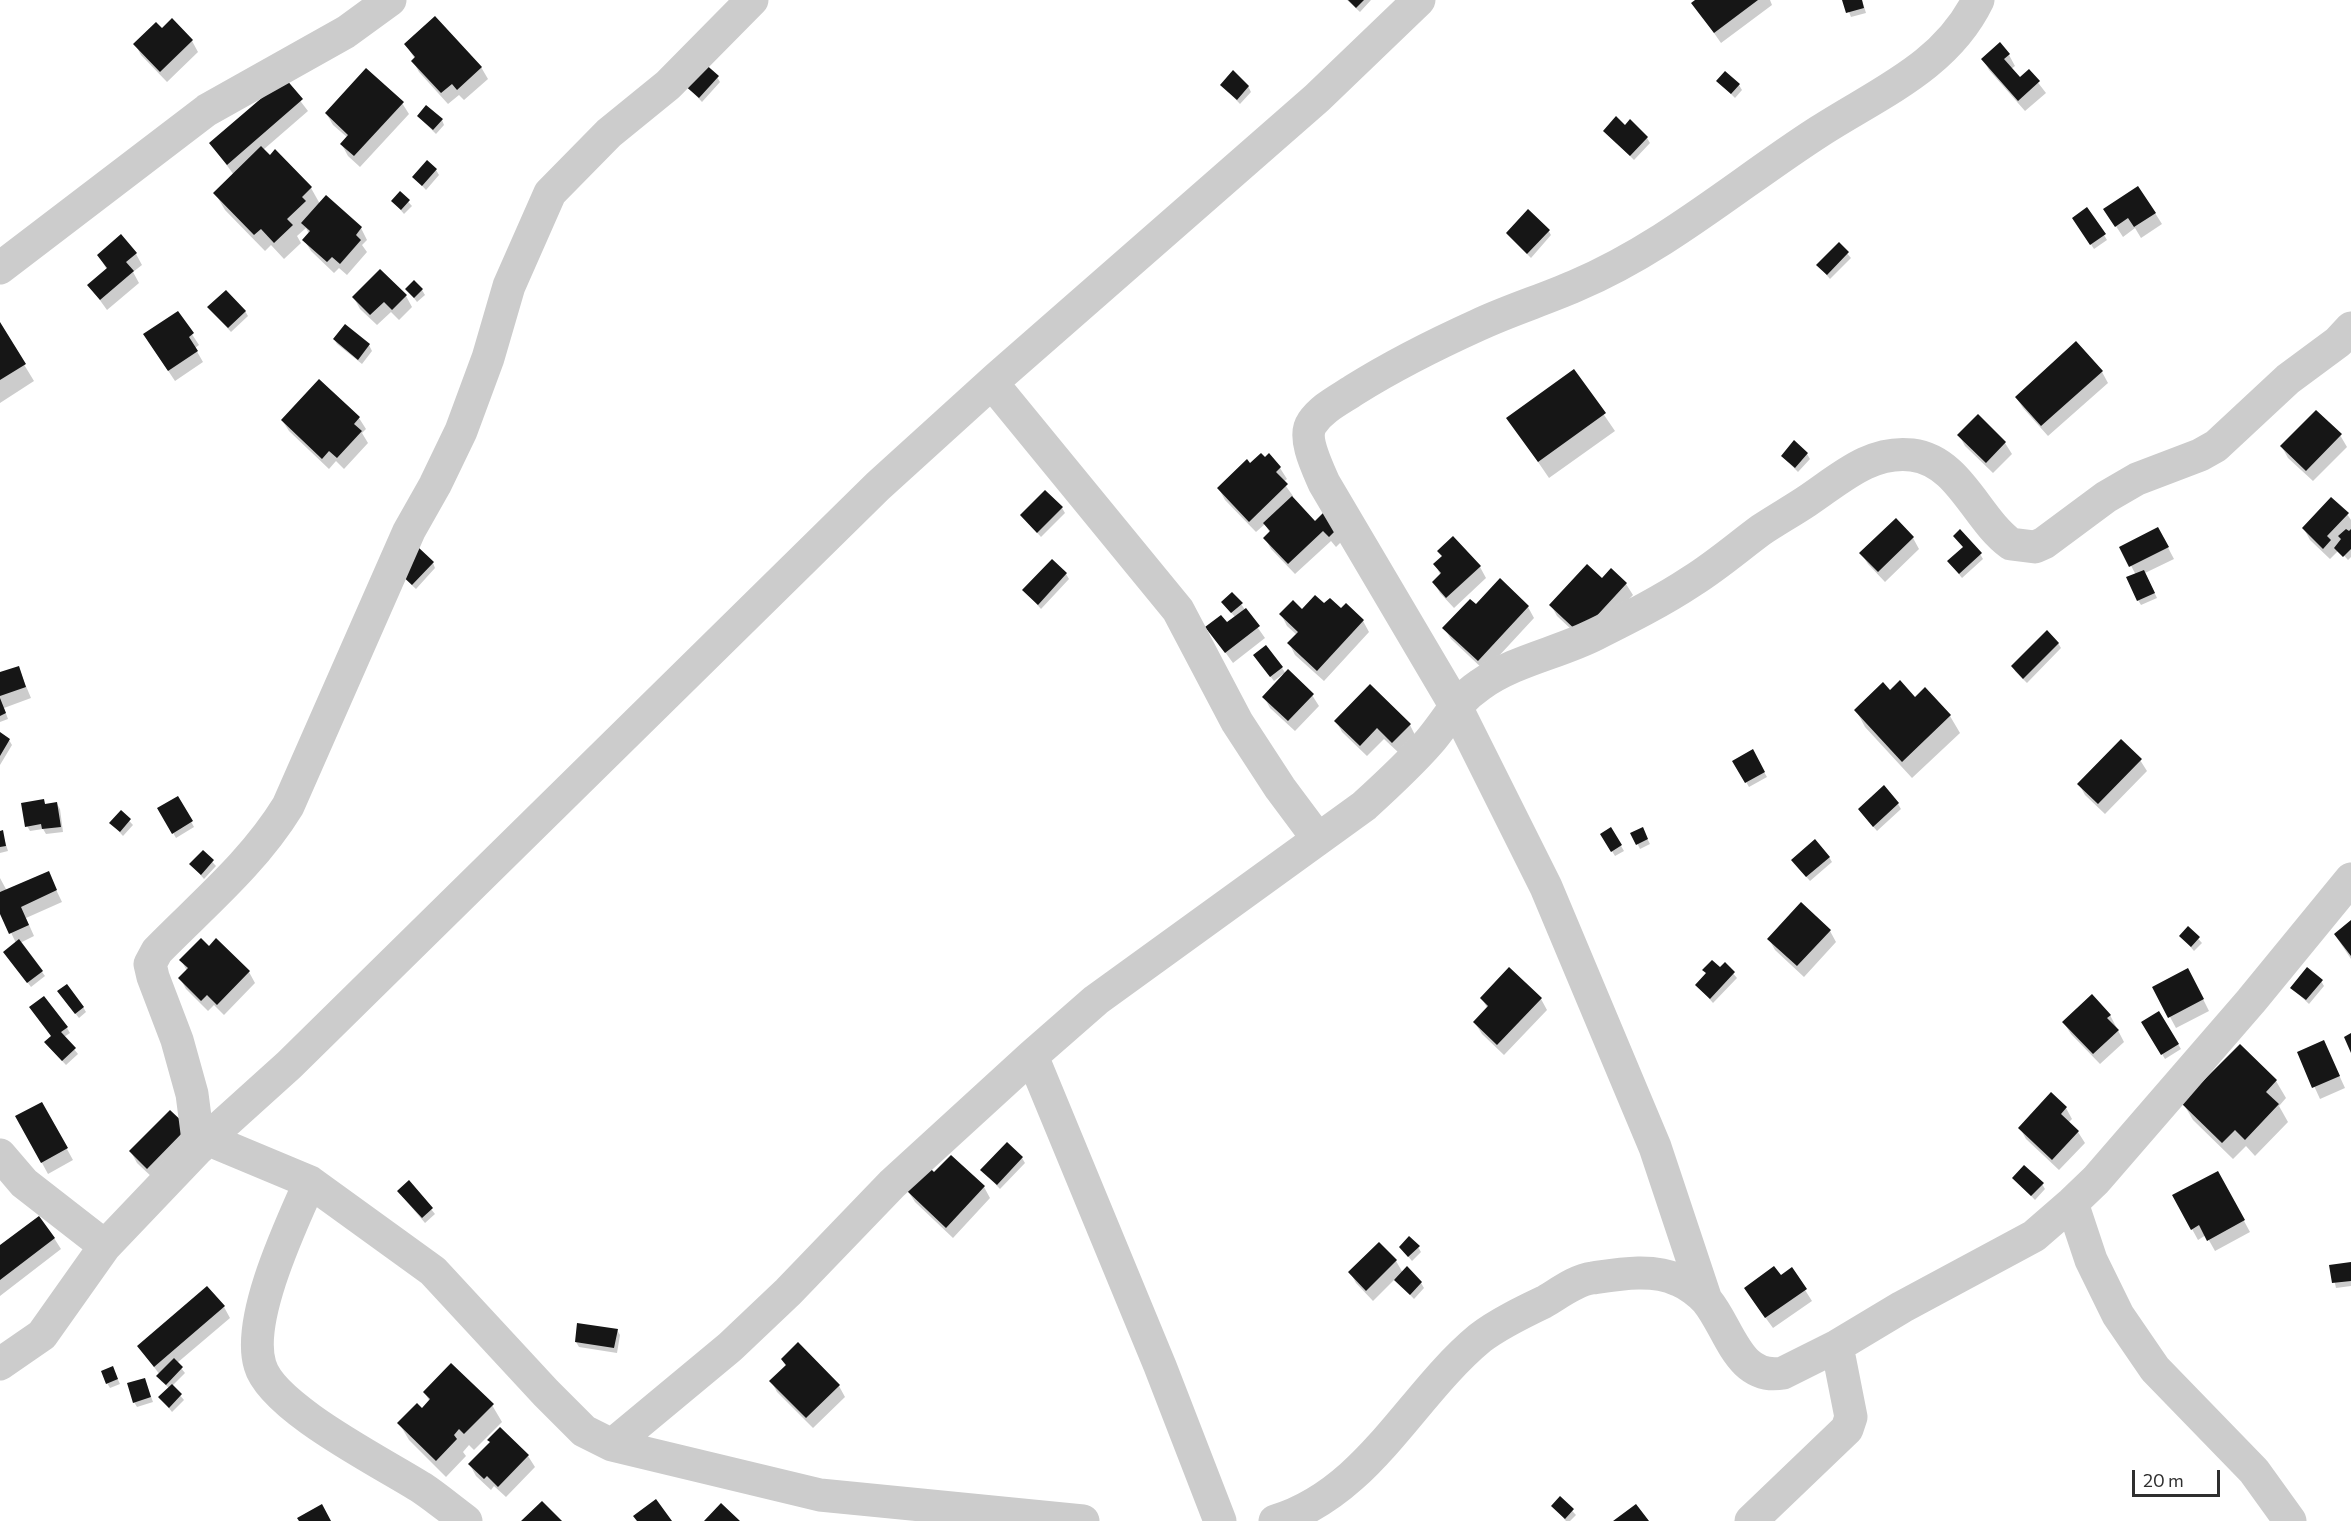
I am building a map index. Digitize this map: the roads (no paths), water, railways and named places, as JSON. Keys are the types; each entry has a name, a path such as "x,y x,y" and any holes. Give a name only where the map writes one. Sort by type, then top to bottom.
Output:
{"street":[{"path":"0,268 207,110 346,32 390,0"},
{"path":"202,1143 192,1094 177,1040 150,964 157,951 252,857 288,807 409,531 461,431 488,358 509,286 550,193 609,134 668,85 752,0"},
{"path":"2,1368 42,1335 105,1246 202,1143 289,1065 878,486 1317,98 1419,0"},
{"path":"1978,0 1972,14 1950,42 1921,68 1893,88 1821,131 1705,213 1627,260 1578,285 1430,347 1320,412 1309,426 1310,444 1317,468 1455,705 1546,887 1655,1147 1706,1300 1739,1356 1748,1366 1766,1374 1784,1373 1837,1347 1902,1307 2034,1236 2096,1180 2251,1001 2351,879"},
{"path":"612,1445 730,1347 788,1292 892,1184 1032,1056 1096,1000 1364,806 1397,777 1431,740 1455,705 1480,684 1594,635 1691,582 1762,530 1860,465 1885,455 1912,455 1923,458 1947,472 2011,544 2035,547 2044,543 2106,497 2138,479 2200,456 2216,446 2288,379 2338,342 2351,328"},
{"path":"992,383 1178,610 1237,722 1280,788 1318,839"},
{"path":"1032,1056 1160,1366 1220,1521"},
{"path":"202,1143 310,1182 433,1271 553,1401 584,1431 612,1445 820,1495 1083,1521"},
{"path":"0,1155 24,1183 105,1246"},
{"path":"310,1182 276,1261 261,1315 257,1344 260,1365 266,1378 279,1393 308,1418 423,1489 466,1521"},
{"path":"2072,1203 2091,1260 2118,1315 2156,1369 2254,1471 2290,1521"},
{"path":"1275,1521 1324,1498 1381,1449 1430,1388 1482,1337 1571,1287 1589,1278 1642,1273 1679,1280 1706,1300"},
{"path":"1751,1521 1847,1429 1851,1417 1837,1347"}]}
